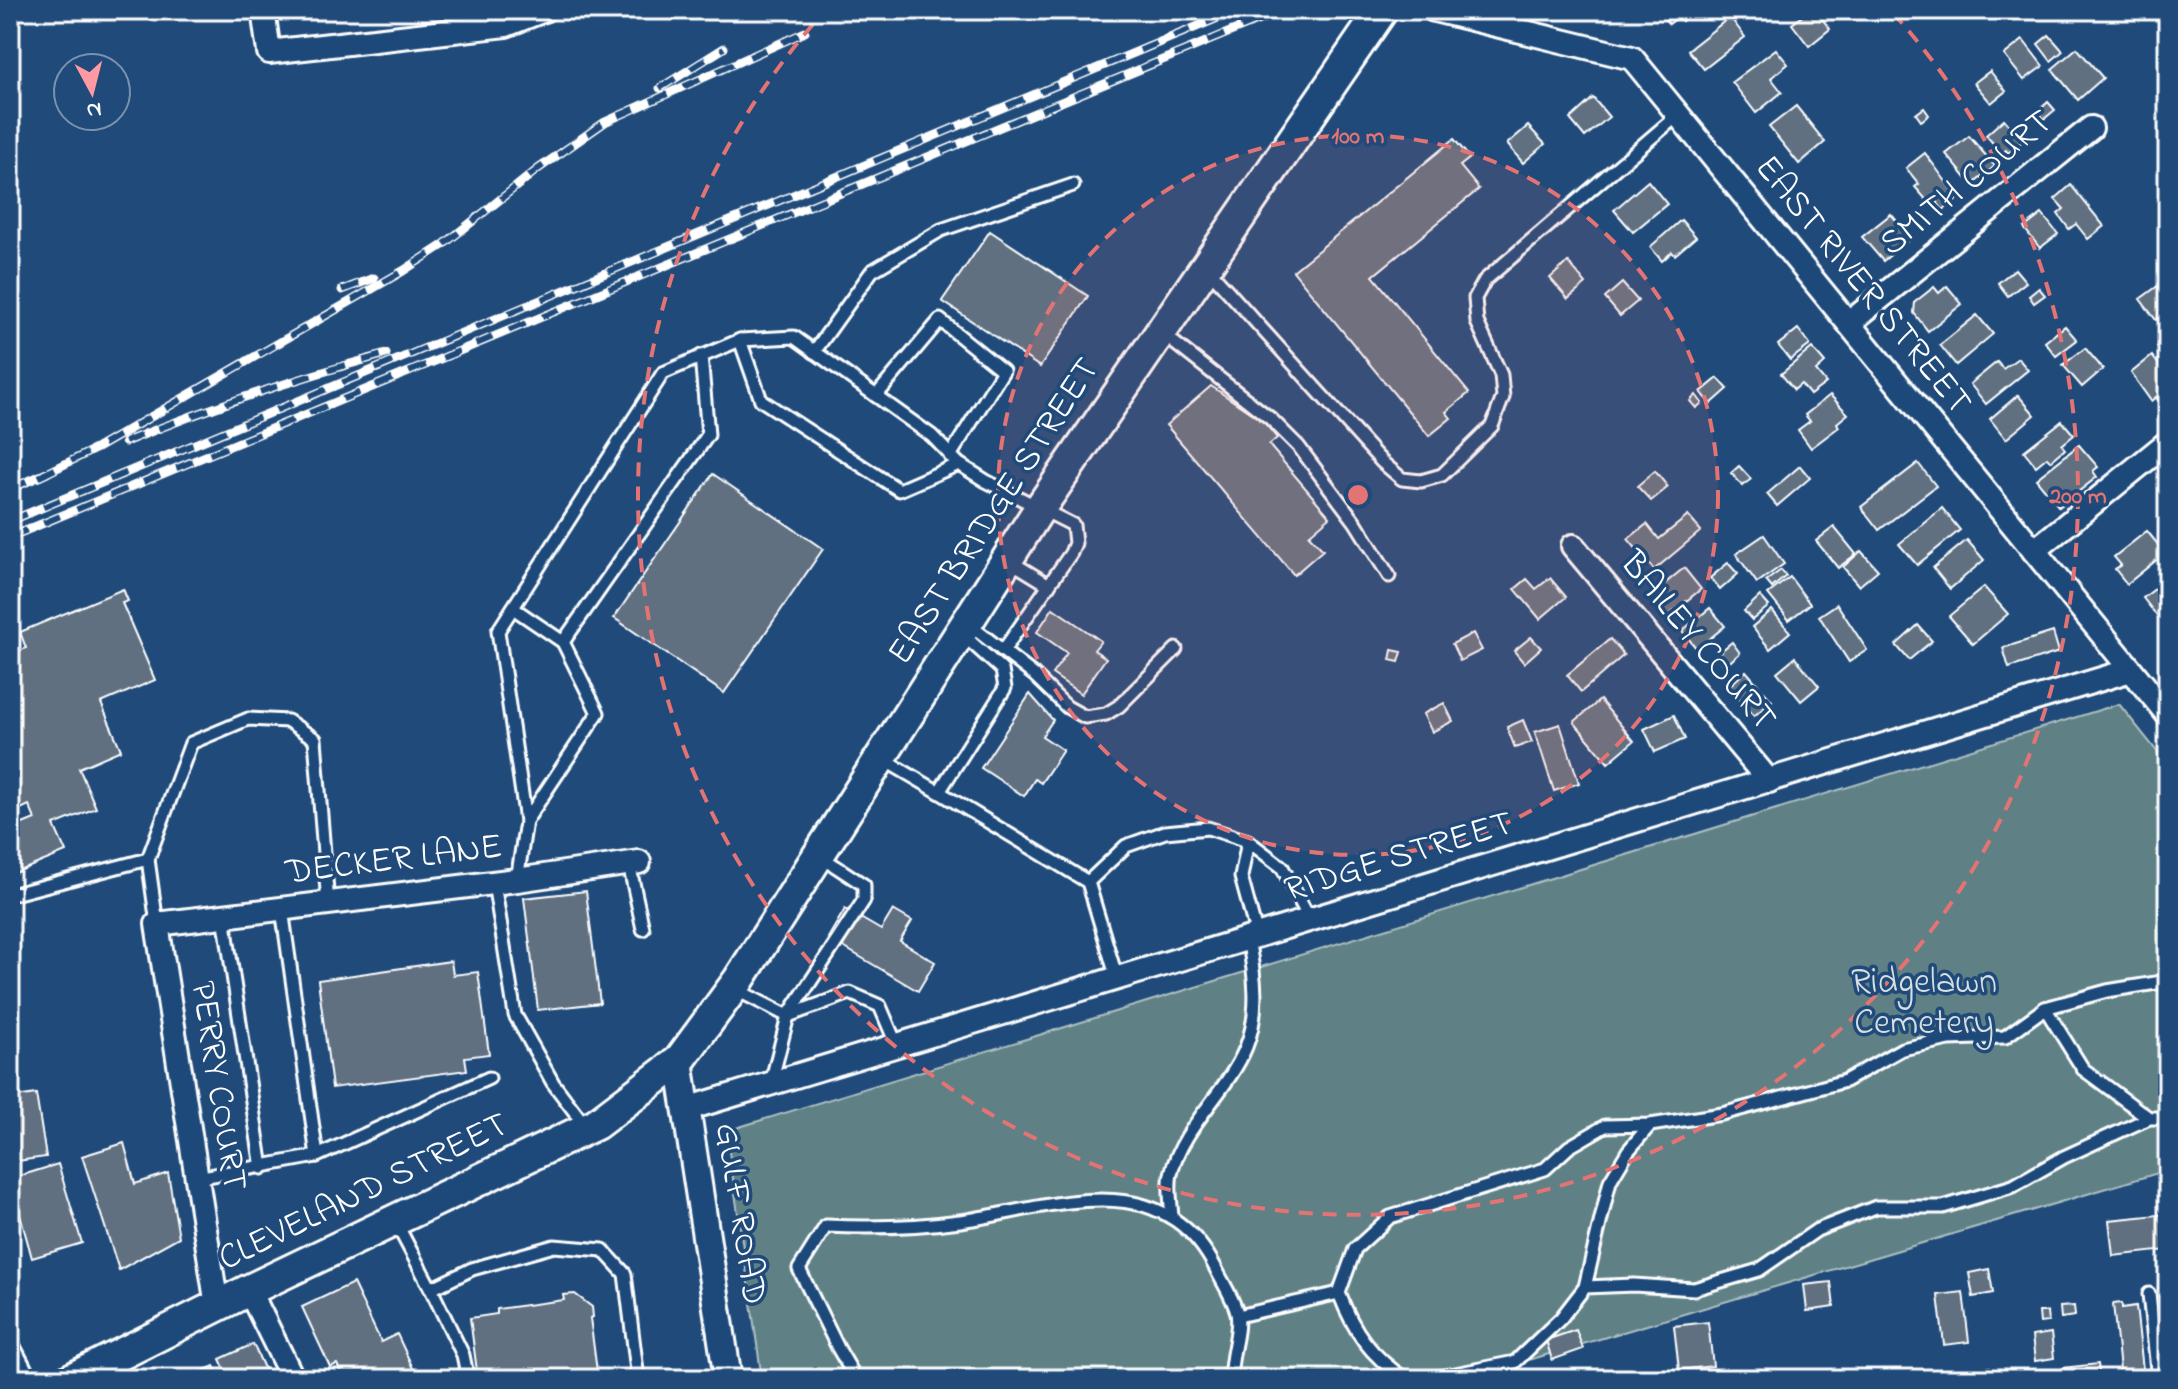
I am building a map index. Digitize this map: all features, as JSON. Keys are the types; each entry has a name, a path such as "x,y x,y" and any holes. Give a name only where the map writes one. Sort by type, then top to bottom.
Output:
{"main road":[{"name":"EAST BRIDGE STREET","path":"679,1061 732,988 1040,508 1382,10"},
{"name":"CLEVELAND STREET","path":"71,1379 587,1128 679,1061"}],"street":[{"path":"263,10 269,52 506,25 544,10"},
{"name":"EAST RIVER STREET","path":"1434,10 1632,58 2168,715"},
{"name":"SMITH COURT","path":"1849,323 2091,128"},
{"path":"2034,551 2168,442"},
{"name":"BAILEY COURT","path":"1573,546 1769,781"},
{"name":"RIDGE STREET","path":"687,1109 2131,670"},
{"name":"DECKER LANE","path":"157,924 634,863"},
{"name":"PERRY COURT","path":"157,924 217,1306"},
{"name":"GULF ROAD","path":"679,1061 728,1379"},
{"path":"249,1290 293,1379"}],"lane":[{"path":"1205,265 1382,462 1402,479 1421,481 1442,475 1492,426 1503,397 1501,375 1477,322 1475,298 1485,280 1679,114"},
{"path":"814,352 872,271 941,230 1073,185"},
{"path":"740,340 761,400 899,490 954,460 1003,371 940,320 876,396"},
{"path":"1159,331 1271,419 1299,447 1356,523 1389,576"},
{"path":"517,880 526,821 498,631 663,373 740,340 794,337 932,436 954,460 986,481 1073,525 1075,543 1071,553 1003,651"},
{"path":"563,642 708,435 701,356"},
{"path":"1007,559 1049,585"},
{"path":"513,608 563,642 598,713 526,821"},
{"path":"963,628 1003,651 1067,707 1085,717 1094,717 1119,706 1176,649"},
{"path":"939,792 1005,688 1002,670 963,628"},
{"path":"157,924 148,859 191,743 248,719 288,721 315,739 328,904"},
{"path":"881,757 1088,882 1117,979"},
{"path":"1088,882 1126,846 1165,832 1208,828 1248,841 1282,867 1310,920"},
{"path":"1172,1217 1171,1175 1189,1132 1247,1046 1257,991 1253,938 1241,877 1248,841"},
{"path":"771,1084 788,1016 864,900 864,885 818,855"},
{"path":"10,895 148,859"},
{"path":"634,863 643,929"},
{"path":"494,883 515,1015 553,1083 587,1128"},
{"path":"282,909 317,1156"},
{"path":"224,916 262,1168"},
{"path":"1405,1379 1381,1363 1352,1326 1339,1293 1355,1249 1390,1217 1545,1169 1569,1147 1605,1126 1650,1125 1722,1114 1845,1081 1902,1049 1949,1039 2005,1037 2045,1008 2107,991 2168,981"},
{"path":"732,988 788,1016 850,993 880,1006 897,1046"},
{"path":"2045,1008 2083,1069 2149,1118"},
{"path":"197,1178 317,1156 489,1078"},
{"path":"1585,1287 1634,1285 1694,1289 1759,1270 1817,1230 1876,1207 1943,1207 2013,1186 2064,1157 2149,1118 2168,1118"},
{"path":"1430,1379 1515,1362 1561,1318 1585,1287 1610,1181 1628,1151 1650,1125"},
{"path":"856,1379 799,1269 826,1226 870,1228 959,1221 1075,1199 1142,1203 1172,1217 1206,1250 1238,1316 1230,1366 1231,1379"},
{"path":"394,1221 463,1355 468,1379"},
{"path":"431,1289 472,1269 554,1246 603,1250 625,1274 638,1379"},
{"path":"1238,1316 1339,1293"},
{"path":"2149,1294 2158,1379"},
{"path":"10,1339 31,1379"},
{"path":"1223,1379 1230,1366"}],"green space":[{"name":"Ridgelawn Cemetery","path":"2119,704 2168,765 2168,1170 1465,1379 762,1379 726,1131"}],"building":[{"path":"1694,10 1682,21 1678,17 1669,24 1658,11"},
{"path":"1810,10 1815,10 1830,29 1809,46 1792,24"},
{"path":"1730,17 1745,37 1704,69 1688,50"},
{"path":"2049,35 2063,51 2051,61 2038,44"},
{"path":"2023,40 2043,66 2024,80 2004,55"},
{"path":"2077,48 2103,78 2078,100 2052,69"},
{"path":"1776,49 1788,64 1771,78 1782,92 1756,113 1732,82"},
{"path":"1990,71 2006,91 1991,103 1974,83"},
{"path":"1593,98 1609,117 1585,137 1570,119"},
{"path":"2048,102 2055,110 2044,119 2038,111"},
{"path":"1796,106 1825,142 1799,164 1769,127"},
{"path":"1924,108 1929,115 1921,121 1916,114"},
{"path":"2004,119 2023,141 2002,154 1986,135"},
{"path":"1528,126 1545,144 1523,163 1507,144"},
{"path":"1969,136 1995,166 1972,185 1946,154"},
{"path":"1454,139 1470,158 1460,166 1479,189 1373,276 1469,393 1446,412 1451,418 1429,436 1293,271"},
{"path":"1925,153 1958,198 1943,210 1935,200 1930,204 1915,187 1919,184 1906,168"},
{"path":"1648,181 1667,204 1633,232 1614,210"},
{"path":"2071,185 2104,226 2088,239 2076,224 2069,229 2058,214 2064,209 2055,199"},
{"path":"1891,214 1911,238 1883,261 1862,237"},
{"path":"2042,214 2058,234 2040,248 2024,228"},
{"path":"1681,220 1696,237 1675,255 1672,252 1662,261 1650,247"},
{"path":"990,231 1088,296 1040,367 942,301"},
{"path":"1568,262 1586,284 1568,299 1550,278"},
{"path":"2015,269 2026,282 2008,296 1998,283"},
{"path":"1622,283 1638,301 1620,316 1605,298"},
{"path":"2159,285 2168,296 2168,311 2156,320 2140,299"},
{"path":"1947,286 1962,304 1928,331 1914,313 1915,302 1934,287 1939,293"},
{"path":"2039,288 2045,295 2034,303 2029,296"},
{"path":"1977,315 1993,334 1956,365 1940,345"},
{"path":"2065,326 2077,340 2056,356 2045,342"},
{"path":"1798,329 1810,345 1790,360 1778,345"},
{"path":"2168,339 2168,361 2157,347"},
{"path":"1812,348 1825,363 1816,371 1826,383 1810,395 1801,384 1794,390 1781,374"},
{"path":"2085,348 2103,369 2082,387 2063,365"},
{"path":"2152,356 2168,376 2167,410 2156,397 2151,401 2131,373"},
{"path":"2018,358 2028,370 1986,404 1970,384 1997,362 2003,369"},
{"path":"1718,378 1728,389 1711,404 1701,392"},
{"path":"1211,386 1264,422 1277,438 1269,445 1330,517 1309,535 1323,550 1294,575 1166,425"},
{"path":"1696,395 1702,403 1696,408 1690,401"},
{"path":"1830,395 1848,414 1837,423 1839,427 1811,448 1798,430 1810,421 1805,415"},
{"path":"2018,395 2035,415 2006,439 1990,419"},
{"path":"2062,421 2074,435 2062,445 2065,449 2051,461 2047,457 2036,466 2024,451"},
{"path":"2079,445 2098,467 2093,471 2097,477 2059,507 2036,479"},
{"path":"1918,463 1936,486 1879,530 1861,507"},
{"path":"1739,466 1751,479 1743,486 1731,473"},
{"path":"1800,466 1810,478 1777,506 1767,494"},
{"path":"1655,471 1668,487 1651,501 1637,486"},
{"path":"713,474 823,549 724,693 614,618"},
{"path":"1942,508 1960,530 1917,565 1899,544"},
{"path":"1688,516 1701,531 1654,570 1628,539 1647,524 1659,539"},
{"path":"1834,527 1856,554 1838,568 1816,541"},
{"path":"2147,531 2165,553 2127,584 2115,569 2121,565 2114,557"},
{"path":"1764,535 1784,564 1757,583 1736,554"},
{"path":"1967,540 1984,560 1950,589 1933,568"},
{"path":"1861,551 1878,570 1859,586 1843,567"},
{"path":"1728,563 1738,574 1720,590 1710,578"},
{"path":"1684,568 1701,589 1668,616 1651,595"},
{"path":"1781,570 1786,576 1772,588 1766,581"},
{"path":"1790,577 1810,604 1789,620 1768,594"},
{"path":"1550,578 1566,597 1540,619 1515,589 1527,579 1536,589"},
{"path":"2168,579 2168,616 2161,621 2143,598"},
{"path":"1984,587 2008,614 1973,644 1949,616"},
{"path":"123,589 128,601 122,603 155,680 101,703 121,750 79,768 96,808 54,825 66,852 10,875 10,829 35,819 29,805 10,814 10,655 26,648 20,632"},
{"path":"1760,596 1769,606 1752,620 1744,611"},
{"path":"1837,604 1867,650 1849,662 1819,616"},
{"path":"1053,608 1101,641 1094,650 1106,658 1081,694 1052,674 1067,653 1037,632"},
{"path":"1710,608 1725,626 1697,649 1682,631"},
{"path":"1772,610 1790,632 1770,649 1752,627"},
{"path":"1918,625 1932,641 1909,660 1896,645"},
{"path":"2053,632 2059,652 2009,668 2003,648"},
{"path":"1473,633 1482,650 1460,661 1452,644"},
{"path":"1531,637 1541,648 1524,663 1514,651"},
{"path":"1610,639 1624,655 1581,692 1567,675"},
{"path":"1732,642 1740,653 1725,666 1716,655"},
{"path":"1392,650 1402,652 1399,662 1390,660"},
{"path":"1795,657 1819,686 1801,701 1777,672"},
{"path":"1746,671 1772,701 1754,716 1729,686"},
{"path":"1030,694 1053,720 1042,736 1063,750 1041,783 1035,779 1024,796 981,768"},
{"path":"1600,700 1634,741 1608,763 1574,722"},
{"path":"1444,703 1453,721 1432,732 1423,714"},
{"path":"1674,715 1685,739 1655,752 1644,729"},
{"path":"1523,720 1532,742 1515,748 1507,727"},
{"path":"1560,724 1579,783 1554,791 1535,732"},
{"path":"586,891 600,1003 538,1010 524,898"},
{"path":"845,909 881,930 893,910 912,921 900,941 935,962 918,991 828,938"},
{"path":"10,960 17,999 10,1001"},
{"path":"451,961 453,975 478,972 489,1054 465,1057 467,1070 332,1088 318,980"},
{"path":"36,1094 46,1157 10,1162 10,1098"},
{"path":"124,1143 135,1184 168,1173 179,1237 119,1270 82,1156"},
{"path":"58,1164 82,1243 32,1258 10,1179"},
{"path":"2168,1214 2168,1261 2167,1250 2113,1256 2109,1220"},
{"path":"1989,1269 1993,1293 1973,1297 1969,1273"},
{"path":"1831,1282 1834,1307 1807,1311 1804,1285"},
{"path":"353,1283 381,1342 397,1334 418,1379 344,1379 337,1364 330,1367 302,1307"},
{"path":"1963,1292 1969,1342 1944,1345 1938,1295"},
{"path":"575,1294 592,1307 593,1317 590,1318 598,1379 478,1379 470,1318 497,1314 497,1309 564,1300 563,1295"},
{"path":"2122,1303 2122,1308 2136,1306 2144,1379 2121,1379 2113,1304"},
{"path":"2074,1306 2075,1316 2061,1318 2060,1307"},
{"path":"2039,1312 2047,1312 2048,1322 2040,1323"},
{"path":"1708,1322 1713,1366 1679,1370 1674,1326"},
{"path":"1576,1330 1583,1349 1552,1360 1546,1340"},
{"path":"2051,1333 2054,1358 2035,1361 2032,1336"},
{"path":"253,1344 269,1379 229,1379 220,1359"},
{"path":"2098,1364 2100,1379 2064,1379 2063,1368"},
{"path":"214,1366 220,1379 189,1377"},
{"path":"1990,1367 1992,1379 1975,1379 1974,1369"}],"railway":[{"path":"10,521 1237,10"},
{"path":"10,537 1283,10"},
{"path":"39,477 97,448 403,271 443,245 538,169 605,122 805,32"},
{"path":"660,88 724,48"},
{"path":"342,290 374,278"},
{"path":"125,442 254,394 386,354"},
{"path":"10,489 47,473"}]}
